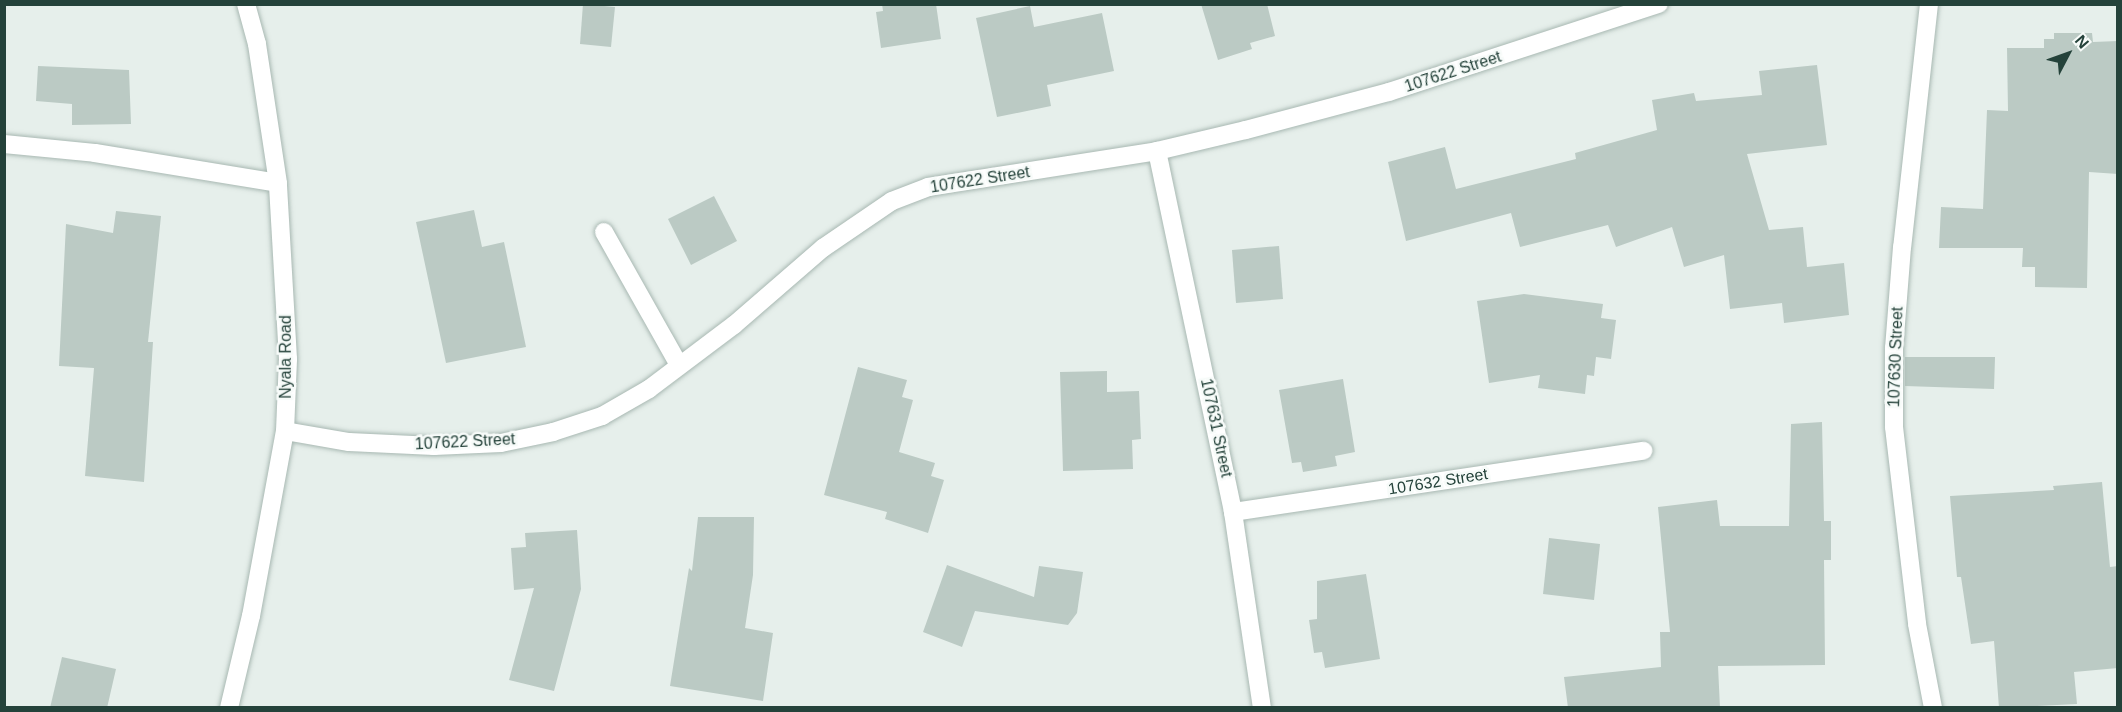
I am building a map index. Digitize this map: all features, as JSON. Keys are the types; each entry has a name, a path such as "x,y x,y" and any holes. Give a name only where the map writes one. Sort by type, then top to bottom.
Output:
{"street":[{"name":"Nyala Road","path":"229,708 251,616 285,431 288,359 278,183 257,44 246,4"},
{"name":"107622 Street","path":"285,431 370,443 434,446 501,443 553,432 602,416 649,389 734,325 824,248 892,201 928,187 1157,151 1389,92 1659,4"},
{"name":"107630 Street","path":"1929,4 1902,248 1894,348 1894,428 1917,624 1933,708"},
{"path":"4,144 95,153 278,183"},
{"name":"107631 Street","path":"1157,151 1233,513 1262,708"},
{"path":"604,232 680,365"},
{"name":"107632 Street","path":"1233,513 1643,451"}],"building":[{"path":"583,4 615,7 611,47 580,44"},
{"path":"882,4 936,4 941,39 881,48 876,12 883,11"},
{"path":"1201,4 1267,4 1275,36 1250,43 1252,49 1218,60"},
{"path":"1030,6 1034,27 1102,13 1114,71 1047,85 1051,106 997,117 976,18"},
{"path":"2054,33 2092,33 2093,42 2118,41 2118,174 2089,172 2087,288 2035,287 2035,267 2022,267 2023,248 1939,248 1941,207 1983,209 1987,110 2008,111 2007,48 2044,48 2044,39 2054,39"},
{"path":"1817,65 1827,145 1747,154 1769,230 1803,227 1807,267 1844,263 1849,315 1784,323 1782,303 1730,309 1724,255 1684,267 1672,227 1616,247 1608,225 1520,247 1511,213 1406,241 1388,162 1445,147 1456,189 1576,159 1575,153 1657,130 1652,100 1694,93 1696,101 1762,95 1759,71"},
{"path":"38,66 129,70 131,124 72,125 72,104 36,101"},
{"path":"714,196 737,241 691,265 668,219"},
{"path":"474,210 482,247 504,242 526,347 446,363 416,222"},
{"path":"116,211 161,216 148,342 153,342 144,482 85,476 94,368 59,366 66,224 113,233"},
{"path":"1279,246 1283,299 1236,303 1232,250"},
{"path":"1524,294 1603,304 1601,318 1616,320 1611,359 1596,357 1594,376 1587,375 1585,394 1538,388 1540,375 1489,383 1477,301"},
{"path":"1905,357 1995,357 1994,389 1905,386"},
{"path":"858,367 907,380 902,397 913,400 899,452 935,463 931,476 944,480 928,533 885,519 887,512 824,495"},
{"path":"1107,371 1107,392 1139,391 1141,439 1132,440 1133,469 1063,471 1060,372"},
{"path":"1343,379 1355,452 1335,456 1337,466 1303,472 1301,462 1292,463 1279,390"},
{"path":"1822,422 1824,521 1831,521 1831,560 1824,560 1825,665 1718,666 1720,708 1568,708 1564,677 1661,667 1660,632 1670,632 1658,507 1717,500 1720,526 1789,526 1791,424"},
{"path":"2102,482 2110,567 2118,566 2118,668 2074,672 2077,704 1999,708 1994,641 1971,644 1961,577 1957,577 1950,496 2054,490 2053,486"},
{"path":"698,517 754,517 753,575 745,628 773,633 763,701 670,686 689,568 692,571"},
{"path":"577,530 581,589 554,691 509,680 534,588 514,590 511,548 526,547 525,533"},
{"path":"1549,538 1600,544 1594,600 1543,594"},
{"path":"947,565 1034,597 1039,566 1083,572 1077,613 1068,625 975,611 962,647 923,632"},
{"path":"1366,574 1380,659 1325,668 1322,652 1314,653 1309,620 1317,619 1317,581"},
{"path":"62,657 116,669 107,708 50,708"}]}
